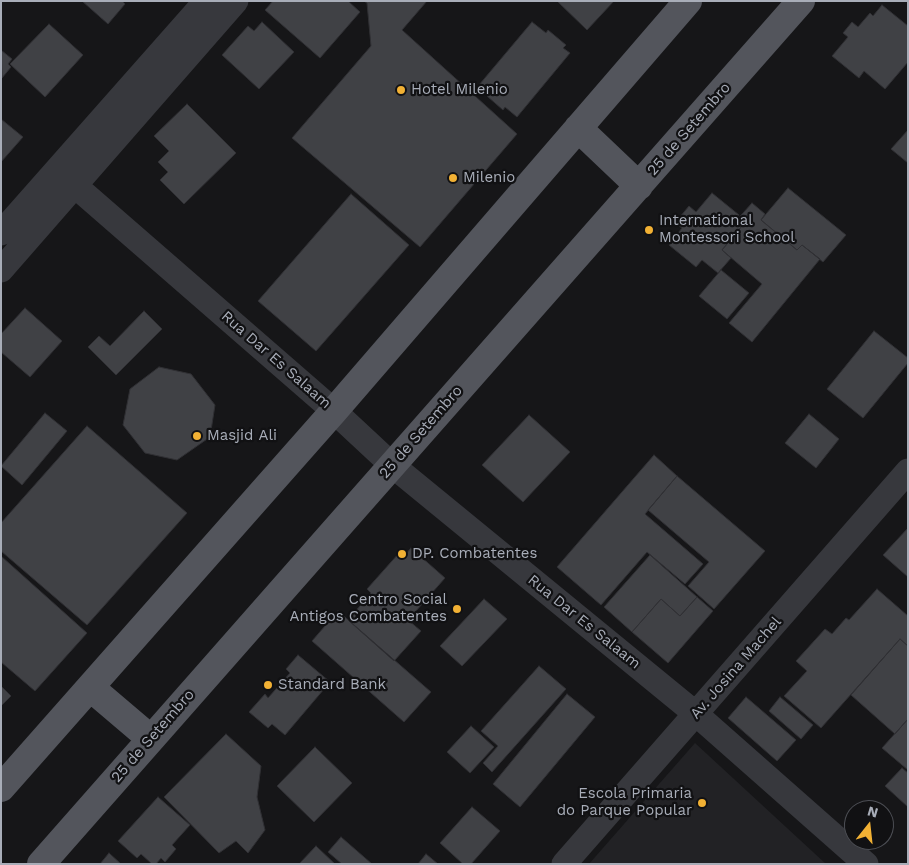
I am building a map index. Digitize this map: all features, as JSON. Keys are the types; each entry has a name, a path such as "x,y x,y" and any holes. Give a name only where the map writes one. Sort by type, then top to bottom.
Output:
{"main road":[{"path":"1,788 334,411 460,261 688,1"},
{"name":"25 de Setembro","path":"41,864 801,1"},
{"path":"578,128 639,186"},
{"path":"91,688 151,738"}],"street":[{"path":"1,270 66,178 206,1"},
{"path":"1,233 66,178 235,2"},
{"name":"Rua Dar Es Salaam","path":"66,178 334,411 392,465 696,714 866,864"},
{"name":"Av. Josina Machel","path":"564,864 908,470"}],"shaded area":[{"name":"Escola Primaria do Parque Popular","path":"695,743 826,864 589,864"}],"building":[{"path":"82,1 122,1 125,4 108,24"},
{"path":"273,1 348,1 360,12 320,58 265,10"},
{"name":"Hotel Milenio","path":"364,1 427,1 402,30 517,134 420,247 292,138 371,46 367,3"},
{"path":"557,1 614,1 587,30"},
{"path":"882,5 908,26 908,62 885,89 864,71 859,78 832,56 848,37 843,33 852,22 858,27 870,13 873,16"},
{"path":"262,22 294,52 259,89 222,55 248,26 254,31"},
{"path":"532,22 546,33 548,30 566,45 563,48 570,53 517,117 505,107 503,110 487,96 489,93 479,85"},
{"path":"49,24 83,55 45,97 10,64"},
{"path":"1,50 12,59 8,64 11,67 2,78"},
{"path":"187,104 236,153 184,204 160,180 168,172 158,162 169,151 154,136"},
{"path":"1,119 23,137 1,162"},
{"path":"908,130 908,163 891,149"},
{"path":"788,188 846,235 823,262 802,245 797,250 761,220"},
{"path":"712,193 739,215 734,221 741,227 722,250 731,258 718,273 702,260 696,267 669,245 682,228 675,223 689,206 696,212"},
{"path":"351,194 409,245 316,351 258,301"},
{"path":"752,203 765,214 761,220 797,250 802,245 820,259 752,342 729,323 762,284 722,250 741,227 735,222"},
{"path":"721,270 749,293 727,319 699,296"},
{"path":"25,308 62,341 30,377 1,352 1,334"},
{"path":"144,311 162,329 116,375 88,347 99,336 110,346"},
{"path":"874,331 908,358 908,363 863,418 827,389"},
{"path":"159,367 191,374 215,405 210,437 177,460 145,453 123,425 130,389"},
{"path":"45,413 67,431 22,485 1,466"},
{"path":"809,414 839,439 816,468 785,443"},
{"path":"529,415 570,452 523,502 482,465"},
{"path":"87,426 187,513 87,625 1,551 1,523"},
{"path":"654,455 677,476 645,514 703,564 685,584 647,552 601,605 557,567"},
{"path":"677,476 765,551 714,609 688,586 709,562 648,510"},
{"path":"908,528 908,577 883,555"},
{"path":"411,548 445,578 408,620 421,631 394,661 348,620 371,593 367,589 400,552 405,555"},
{"path":"650,555 697,597 680,616 661,599 632,632 604,607"},
{"path":"1,556 87,633 35,691 1,662"},
{"path":"877,589 908,616 908,646 900,639 821,728 784,696 807,671 796,661 825,629 832,634 846,618 849,620"},
{"path":"697,597 713,611 668,663 632,632 661,599 680,616"},
{"path":"484,599 507,619 462,666 440,646"},
{"path":"338,611 431,692 404,722 312,641"},
{"path":"900,639 908,646 908,719 895,734 851,695"},
{"path":"298,655 330,682 285,735 272,724 268,728 249,712 265,694 268,698 290,673 286,669"},
{"path":"539,666 566,689 492,772 483,763 498,746 481,731"},
{"path":"1,686 11,696 1,706"},
{"path":"567,694 595,717 520,807 493,784"},
{"path":"746,697 796,740 777,761 728,718"},
{"path":"780,697 813,725 801,739 769,711"},
{"path":"908,719 908,770 882,748"},
{"path":"471,726 494,747 470,773 447,752"},
{"path":"226,734 261,766 257,797 265,830 248,853 236,841 219,853 164,797"},
{"path":"315,747 352,783 314,822 277,786"},
{"path":"902,768 908,773 908,807 885,786"},
{"path":"158,797 190,825 172,845 176,849 165,862 161,858 156,864 152,864 141,854 137,858 118,841"},
{"path":"472,807 500,831 471,864 463,864 440,843"},
{"path":"341,837 372,864 342,864 328,852"},
{"path":"316,846 335,864 299,864"},
{"path":"109,853 121,864 100,864"},
{"path":"426,854 438,864 418,864"}],"place":[{"name":"Hotel Milenio","path":"401,90"},
{"name":"Milenio","path":"453,178"},
{"name":"International Montessori School","path":"649,230"},
{"name":"Masjid Ali","path":"197,436"},
{"name":"DP. Combatentes","path":"402,554"},
{"name":"Centro Social Antigos Combatentes","path":"457,609"},
{"name":"Standard Bank","path":"268,685"},
{"name":"Escola Primaria do Parque Popular","path":"702,803"}]}
